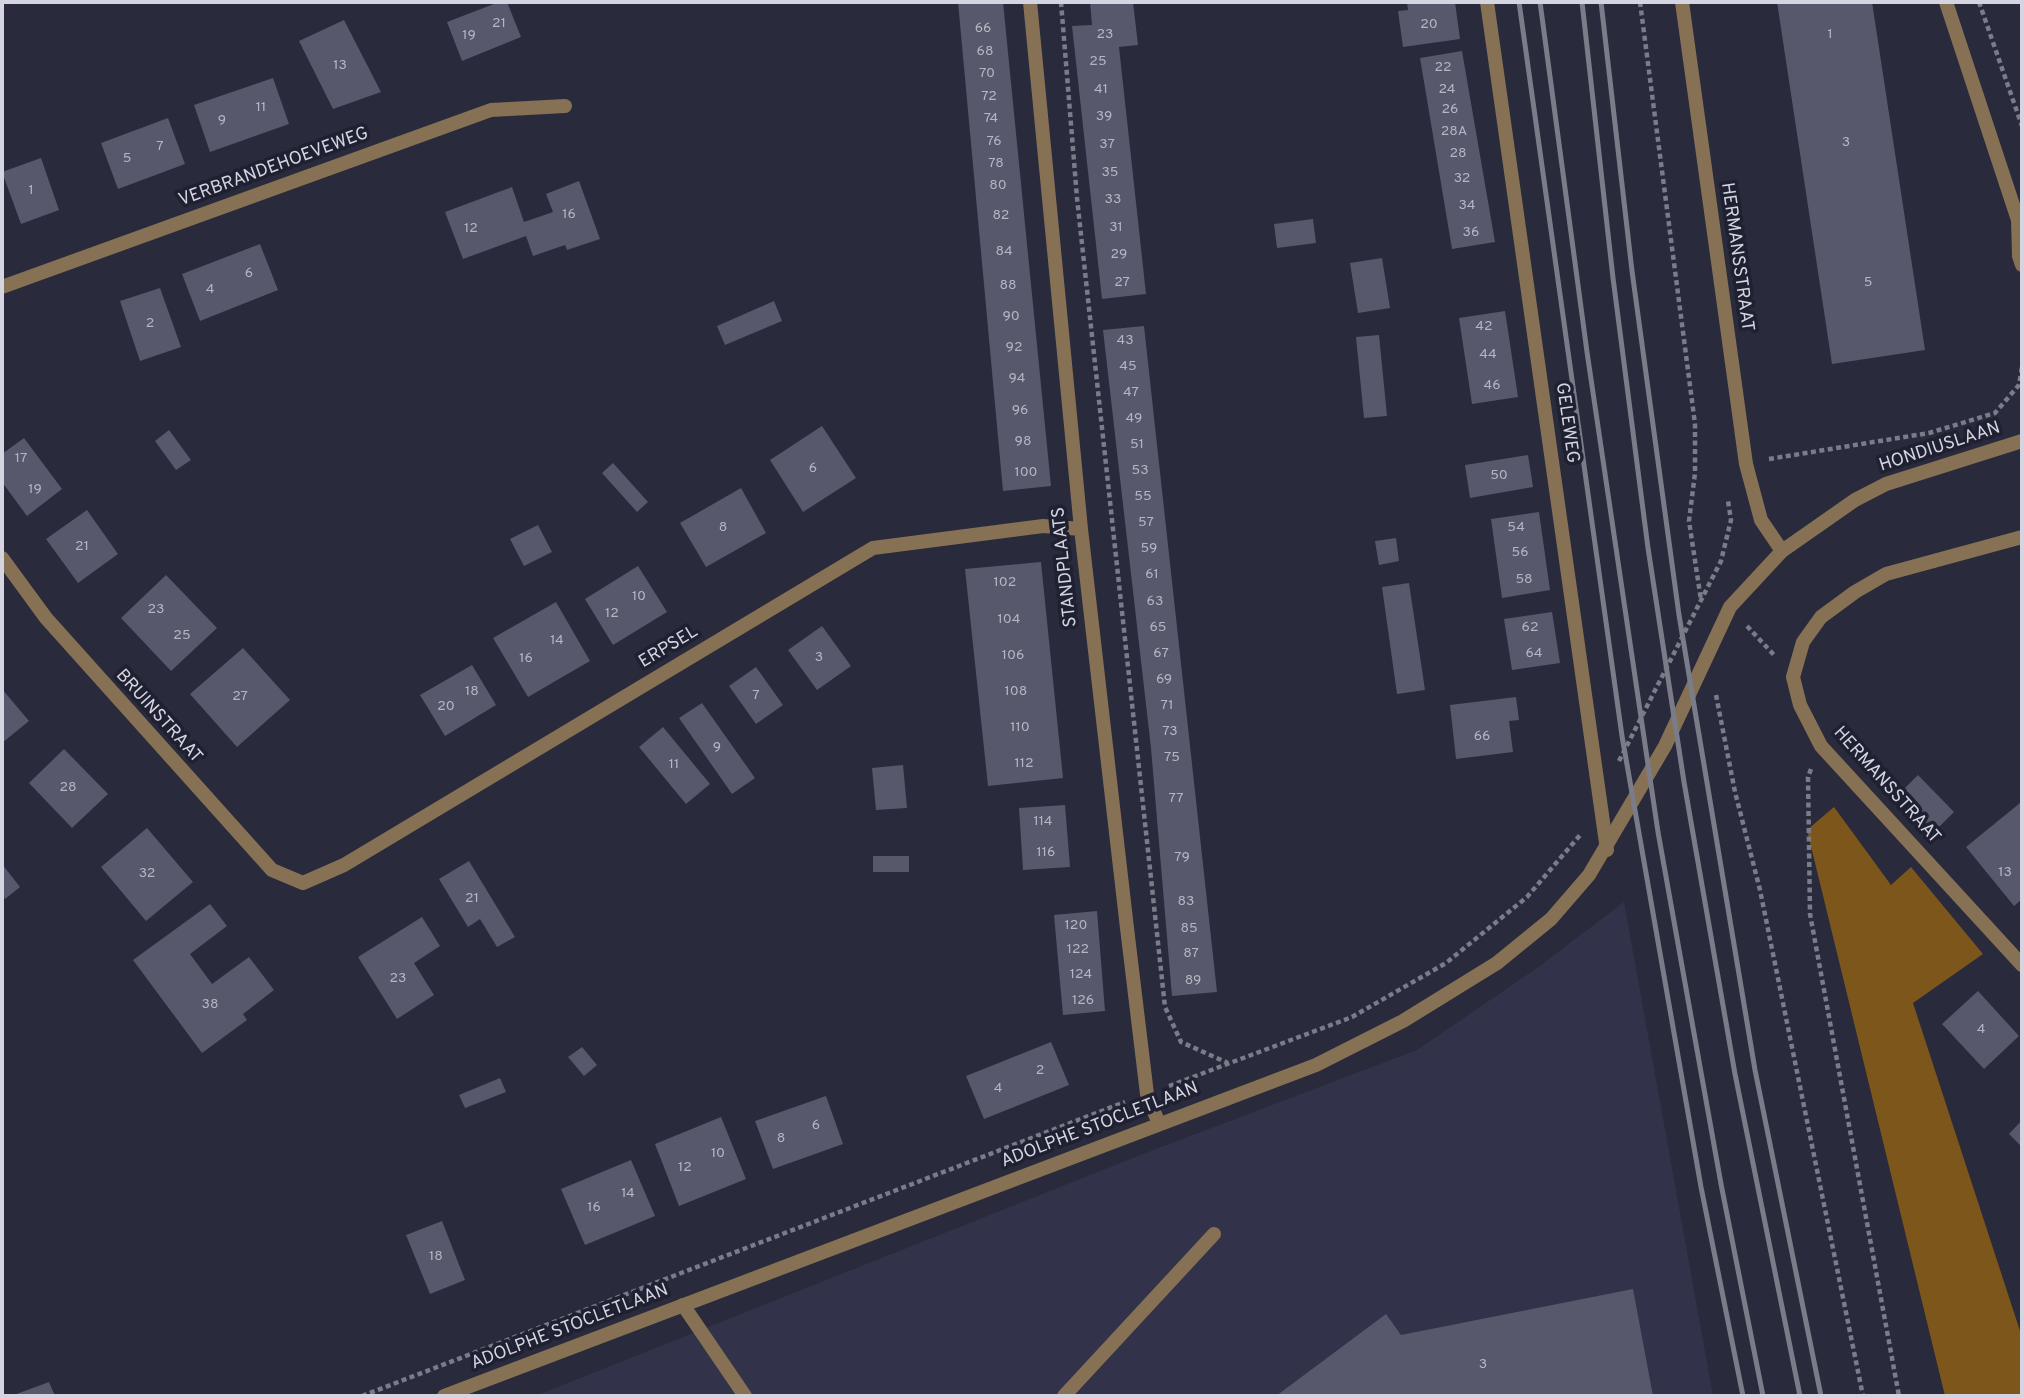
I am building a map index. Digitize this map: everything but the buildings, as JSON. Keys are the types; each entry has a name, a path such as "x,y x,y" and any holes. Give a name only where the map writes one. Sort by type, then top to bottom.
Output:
{"street":[{"name":"STANDPLAATS","path":"1030,2 1081,529 1147,1094 1159,1124"},
{"name":"GELEWEG","path":"1487,2 1606,850"},
{"name":"HERMANSSTRAAT","path":"1682,2 1746,464 1761,520 1782,551"},
{"path":"1946,2 2020,223 2019,257 2022,265"},
{"name":"VERBRANDEHOEVEWEG","path":"2,288 491,110 565,106"},
{"name":"HONDIUSLAAN","path":"1665,746 1730,607 1782,551 1855,499 1886,484 2022,441"},
{"name":"ERPSEL","path":"303,883 344,865 873,548 1044,526 1081,529"},
{"path":"1793,677 1803,642 1821,617 1855,592 1886,574 2022,537"},
{"name":"BRUINSTRAAT","path":"2,558 46,618 262,860 272,870 303,883"},
{"name":"HERMANSSTRAAT","path":"1793,677 1800,705 1821,746 2022,965"},
{"name":"ADOLPHE STOCLETLAAN","path":"443,1396 1316,1065 1403,1021 1497,962 1551,919 1606,850 1665,746"},
{"path":"1064,1396 1213,1234"},
{"path":"683,1305 745,1396"}],"path":[{"path":"1061,2 1077,198 1166,1007 1181,1042 1229,1063"},
{"path":"1640,2 1695,424 1695,473 1689,521 1697,576"},
{"path":"1979,2 2022,126"},
{"path":"1746,464 1929,433 1995,412 2019,385 2022,367"},
{"path":"362,1396 1352,1017 1446,963 1527,897 1582,833 1721,561 1731,520 1728,494"},
{"path":"1730,607 1793,677"},
{"path":"1719,715 1760,890 1863,1396"},
{"path":"1821,746 1808,777 1810,914 1899,1396"}],"shaded area":[{"path":"1834,807 1891,885 1911,867 1983,954 1913,1003 2022,1337 2022,1396 1945,1396 1807,830"},
{"path":"1624,902 1713,1396 535,1396 1143,1154 1417,1050 1537,968"}],"railway":[{"path":"1519,2 1622,736 1701,1187 1743,1396"},
{"path":"1540,2 1587,352 1658,832 1721,1184 1763,1396"},
{"path":"1582,2 1613,278 1648,548 1684,782 1735,1074 1800,1396"},
{"path":"1601,2 1632,271 1679,615 1755,1070 1821,1396"}]}
